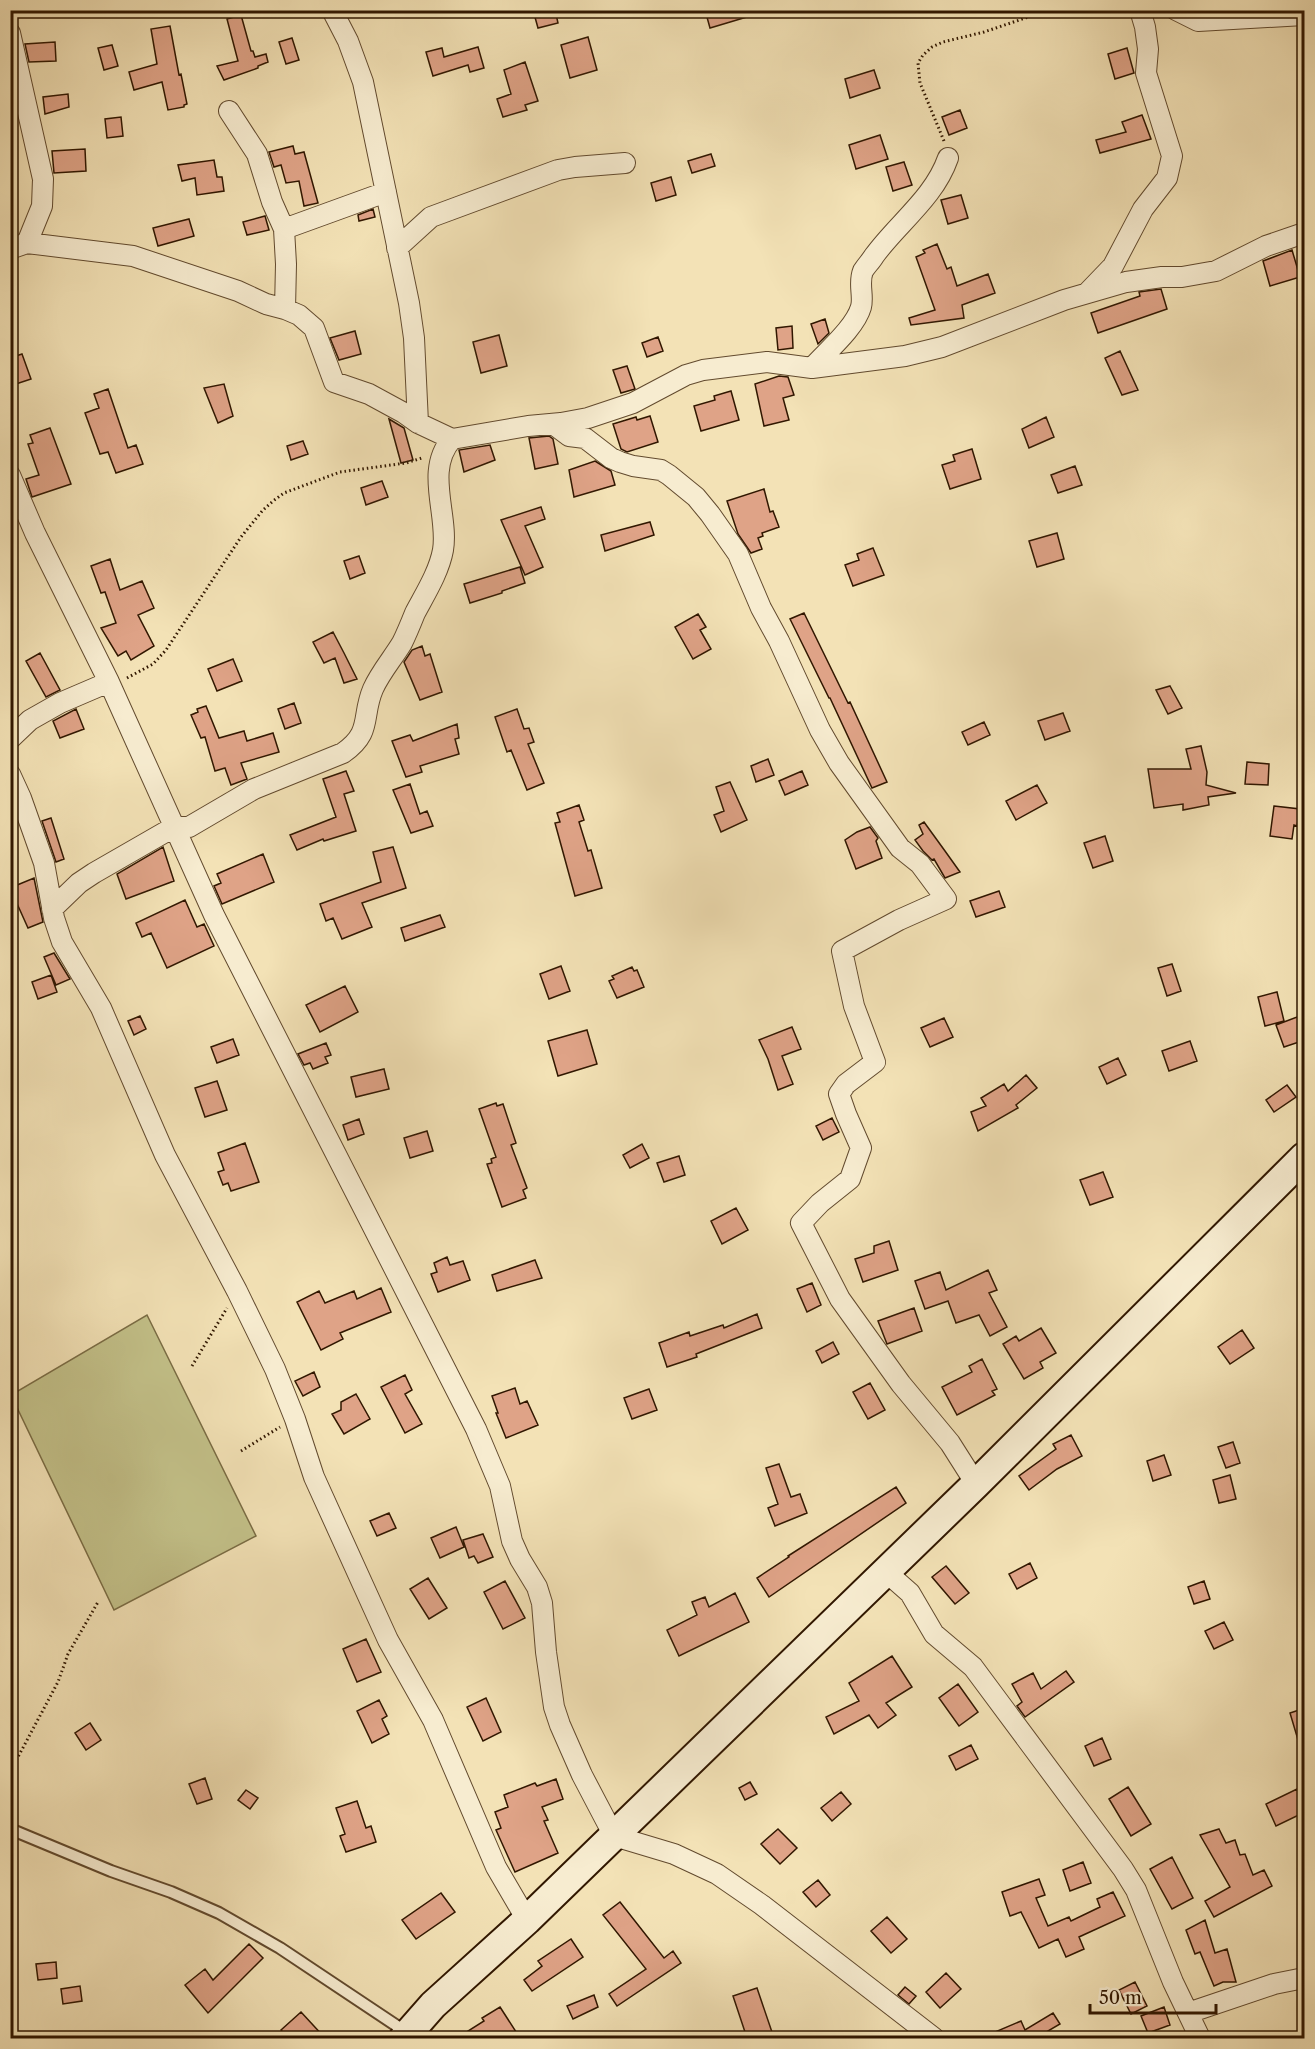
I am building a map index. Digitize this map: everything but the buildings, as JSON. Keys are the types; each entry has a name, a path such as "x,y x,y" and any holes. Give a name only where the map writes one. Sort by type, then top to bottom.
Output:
{"street":[{"path":"332,10 348,41 363,82 398,248 414,338 418,423"},
{"path":"1086,294 1113,266 1143,209 1167,177 1172,156 1146,73 1148,49 1140,10"},
{"path":"1176,10 1198,21 1305,15"},
{"path":"10,33 18,98 43,179 42,206 19,246 133,256 227,287 299,315 314,328 334,382 369,394 404,413 449,443"},
{"path":"229,111 257,154 272,202 284,229 285,309"},
{"path":"812,368 851,325 861,307 860,288 863,271 885,241 921,203 948,158"},
{"path":"398,248 431,217 558,170 625,163"},
{"path":"284,229 386,192"},
{"path":"52,909 87,878 174,827 189,827 254,789 343,753 360,738 365,727 372,691 408,632 443,550 439,479 442,452 449,443 528,426 588,418 633,403 687,375 703,370 767,362 812,368 905,357 942,347 1086,294 1136,280 1209,273 1266,246 1305,233"},
{"path":"553,424 568,436 585,438 620,462 661,470 696,497 745,566 761,608 838,763 900,848 920,864 946,899 842,951 854,1006 875,1062 846,1084 839,1094 861,1148 850,1179 820,1203 801,1223 840,1299 880,1358 950,1443 976,1484"},
{"path":"10,475 35,533 109,682 214,915 476,1429 500,1486 512,1541 537,1587 542,1603 554,1707 560,1725 582,1775 614,1836 675,1854 717,1875 762,1905 934,2038"},
{"path":"10,740 30,720 60,703 109,682"},
{"path":"10,774 44,863 52,909 62,942 102,1008 165,1155 275,1369 295,1419 314,1477 388,1640 433,1720 496,1867 528,1920"},
{"path":"407,2036 433,2005 528,1920 976,1484 1305,1157"},
{"path":"885,1571 910,1593 934,1634 973,1667 1123,1869 1136,1890 1173,1982 1200,2038"},
{"path":"1188,2013 1274,1984 1305,1978"}],"lane":[{"path":"10,1829 219,1913 280,1948 407,2036"}],"path":[{"path":"948,158 943,138 920,83 918,63 923,55 932,47 943,42 984,32 1049,10"},
{"path":"109,682 130,678 160,657 241,537 263,510 284,493 340,472 418,460 449,443"},
{"path":"192,1366 237,1292"},
{"path":"241,1452 295,1419"},
{"path":"10,1772 58,1682 68,1654 98,1602"}],"shaded area":[{"path":"147,1315 256,1536 114,1610 11,1395"}]}
